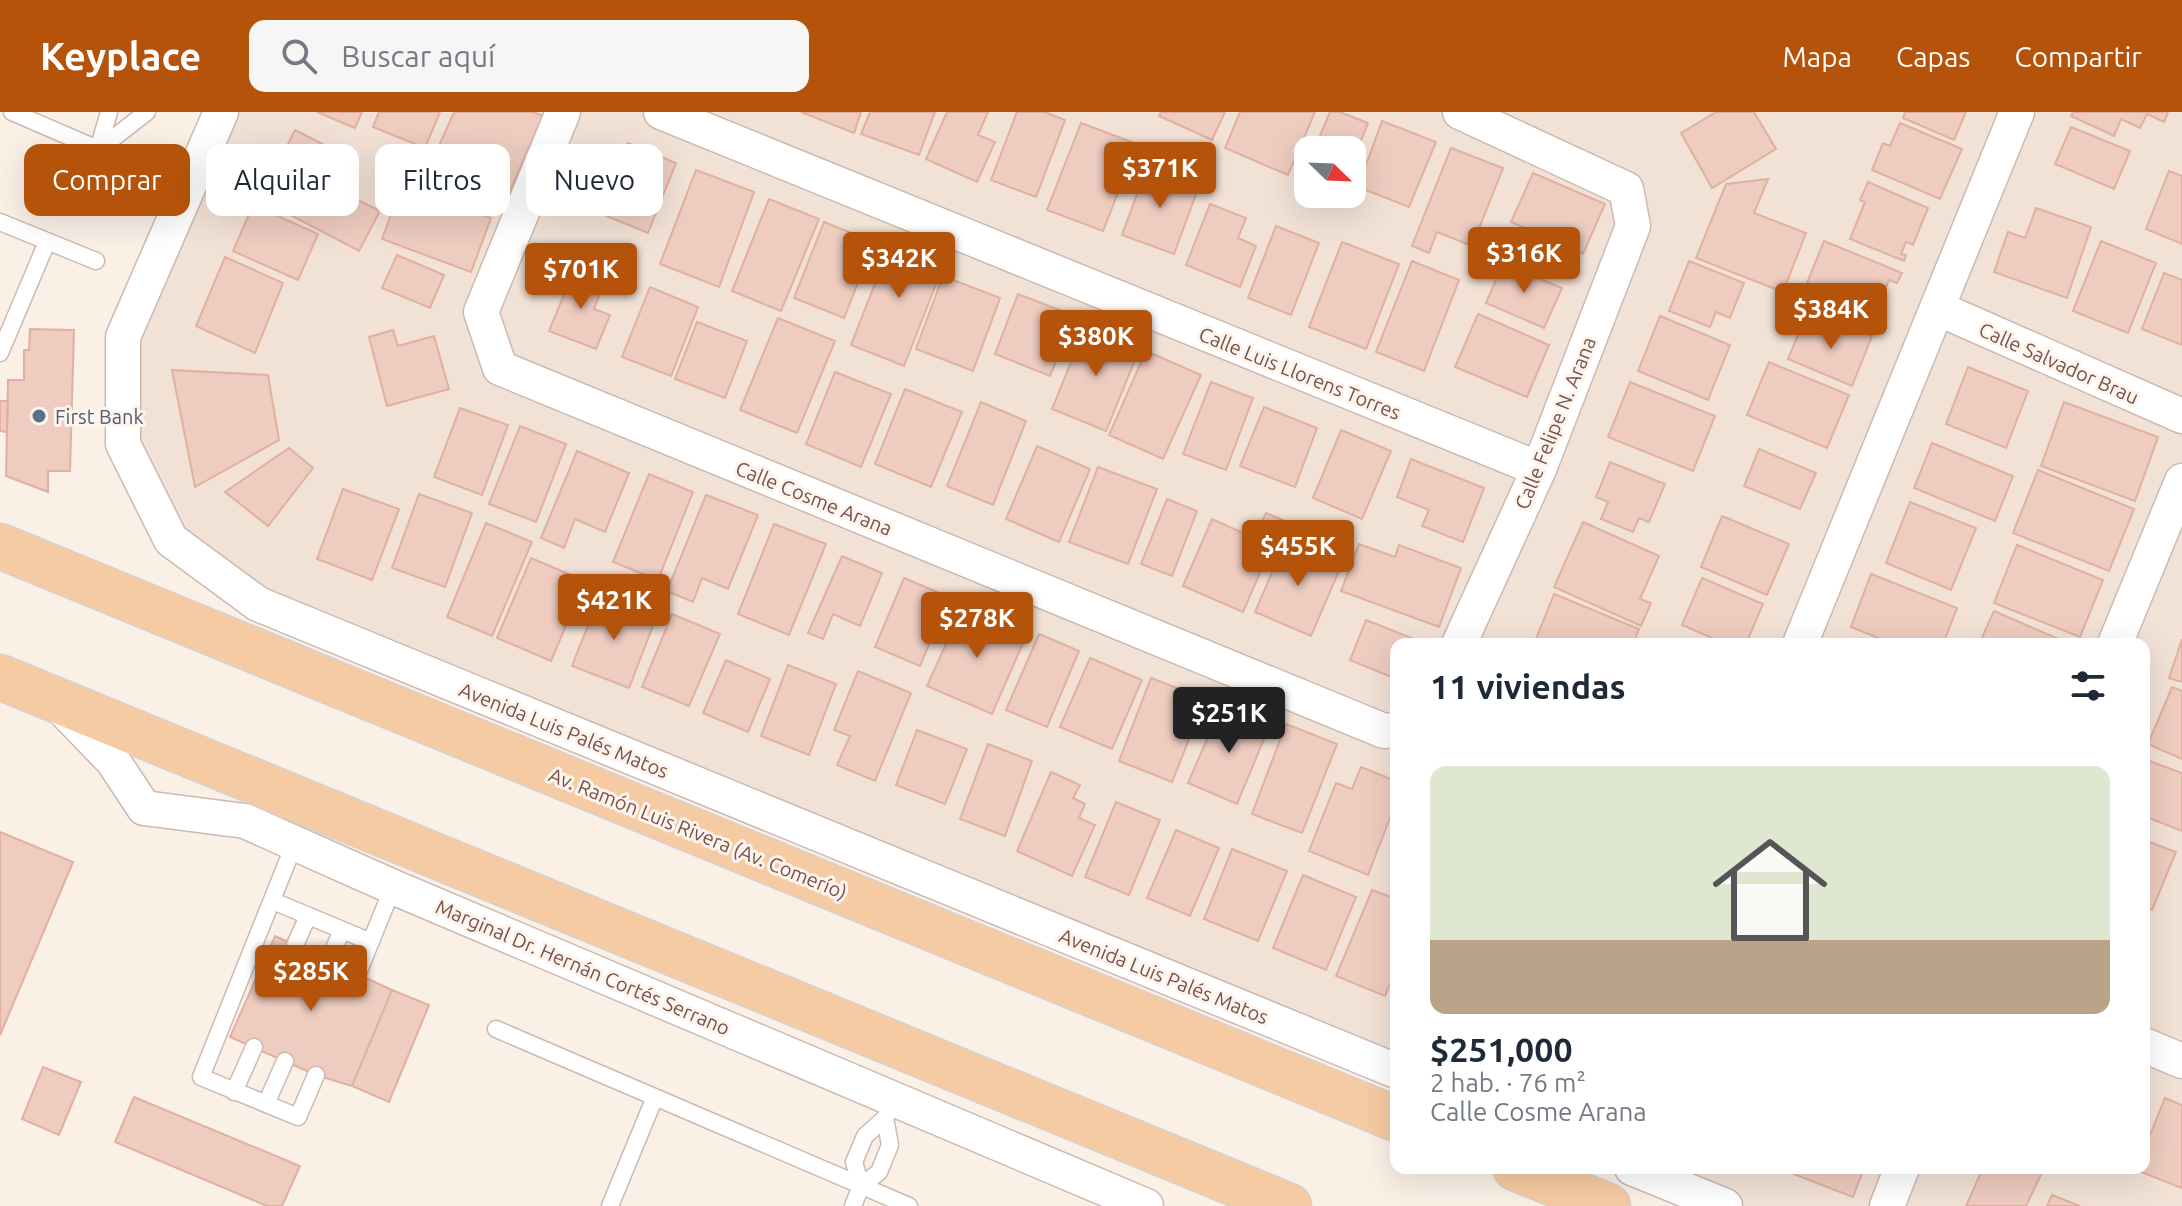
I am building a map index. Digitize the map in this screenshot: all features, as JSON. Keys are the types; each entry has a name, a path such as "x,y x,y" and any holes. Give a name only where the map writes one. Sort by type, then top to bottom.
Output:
{"main road":[{"name":"Av. Ramón Luis Rivera (Av. Comerío)","path":"0,546 1390,1117"},
{"path":"0,677 1289,1206"},
{"path":"1530,1174 1608,1206"}],"street":[{"name":"Avenida Luis Palés Matos","path":"190,183 221,112"},
{"name":"Calle Cosme Arana","path":"563,112 481,312 500,368 1390,731"},
{"name":"Calle Luis Llorens Torres","path":"661,112 1539,469"},
{"name":"Calle Felipe N. Arana","path":"1460,112 1626,189 1633,226 1539,469 1462,638"},
{"path":"1802,638 2017,112"},
{"name":"Avenida Luis Palés Matos","path":"176,216 123,337 123,444 171,540 258,604 1390,1069"},
{"name":"Calle Salvador Brau","path":"1937,308 2182,416"},
{"path":"2117,638 2182,481"},
{"name":"Marginal Dr. Hernán Cortés Serrano","path":"54,699 113,761 144,808 245,821 890,1109 1146,1206"},
{"path":"2150,1048 2182,1061"},
{"path":"1647,1174 1725,1206"},
{"path":"1887,1206 1900,1174"}],"lane":[{"path":"12,112 84,144"},
{"path":"100,144 109,112"},
{"path":"106,144 147,112"},
{"path":"0,222 96,261"},
{"path":"0,353 47,242"},
{"path":"294,845 201,1077 298,1117 316,1075"},
{"path":"358,973 393,887"},
{"path":"273,901 371,942"},
{"path":"295,945 308,916"},
{"path":"329,960 342,930"},
{"path":"496,1029 909,1206"},
{"path":"234,1092 254,1047"},
{"path":"266,1104 285,1061"},
{"path":"610,1206 655,1097"},
{"path":"861,1186 854,1162 865,1136 890,1109"},
{"path":"853,1206 861,1186 879,1172 890,1145 890,1109"}],"shaded area":[{"path":"221,112 2182,112 2182,1206 1725,1206 1647,1174 2150,1174 2150,638 1390,638 1390,1069 258,604 171,540 123,444 123,337 176,216 190,216 190,183 206,146 206,216 359,216 359,144 207,144"}],"building":[{"path":"317,112 362,112 355,128"},
{"path":"379,112 440,112 427,144 415,144 373,127"},
{"path":"454,112 533,112 543,116 531,144 526,144 526,154 510,190 510,144 440,144"},
{"path":"801,112 861,112 854,133"},
{"path":"870,112 935,112 919,155 861,134"},
{"path":"947,112 988,112 978,135 995,142 977,182 926,159"},
{"path":"1017,112 1045,112 1065,120 1036,197 991,180"},
{"path":"1161,112 1225,112 1212,140 1159,116"},
{"path":"1240,112 1315,112 1305,136 1294,136 1294,161 1288,175 1225,148"},
{"path":"1330,112 1340,112 1368,123 1363,136 1320,136"},
{"path":"1716,112 1754,112 1776,149 1712,188 1681,133"},
{"path":"1905,112 1966,112 1954,140 1903,118"},
{"path":"2073,112 2168,112 2164,122 2147,114 2140,128 2121,119 2114,136 2071,116"},
{"path":"1382,121 1436,142 1409,207 1366,190 1366,165"},
{"path":"1081,123 1137,144 1103,231 1047,210"},
{"path":"1900,123 1962,149 1940,199 1872,170 1883,143 1890,146"},
{"path":"2071,127 2130,151 2114,189 2055,164"},
{"path":"295,130 322,144 288,144"},
{"path":"1451,148 1503,168 1472,246 1437,232 1429,253 1412,246"},
{"path":"663,158 676,163 663,196"},
{"path":"1147,167 1199,186 1174,254 1122,235"},
{"path":"696,170 754,192 719,287 660,264"},
{"path":"2169,171 2182,176 2182,244 2146,229"},
{"path":"1533,173 1605,204 1583,254 1511,222"},
{"path":"1768,179 1754,213 1806,233 1783,292 1696,258 1726,184"},
{"path":"1868,182 1928,208 1913,245 1906,242 1901,254 1906,255 1904,261 1850,239 1865,202 1860,200"},
{"path":"769,199 819,219 781,311 732,291"},
{"path":"359,200 375,208 377,216 359,251 292,216 359,216"},
{"path":"1210,204 1246,218 1238,238 1256,246 1240,287 1186,265"},
{"path":"2036,208 2091,227 2067,298 1994,272 2008,232 2025,238"},
{"path":"248,216 278,216 318,234 298,280 233,251"},
{"path":"391,216 491,218 471,272 382,239"},
{"path":"606,216 655,216 648,233"},
{"path":"824,222 874,242 844,318 794,298"},
{"path":"1276,226 1319,243 1291,315 1248,298"},
{"path":"894,235 947,256 904,366 851,345"},
{"path":"1824,241 1902,273 1897,283 1889,280 1872,322 1803,293"},
{"path":"2101,241 2156,263 2128,333 2073,311"},
{"path":"1342,242 1399,264 1366,349 1309,327"},
{"path":"397,255 444,275 430,308 382,288"},
{"path":"225,257 283,283 255,353 196,326"},
{"path":"1412,261 1459,280 1424,371 1376,352"},
{"path":"1689,261 1744,283 1730,318 1716,312 1710,327 1669,311"},
{"path":"1503,263 1562,288 1544,328 1486,303"},
{"path":"575,268 605,281 594,309 610,315 596,349 549,331"},
{"path":"2164,273 2182,280 2182,345 2142,329"},
{"path":"943,276 1000,298 973,371 916,349"},
{"path":"650,287 698,307 671,376 622,357"},
{"path":"1018,294 1075,316 1050,376 995,354"},
{"path":"1478,314 1549,345 1527,397 1455,367"},
{"path":"1660,316 1730,345 1708,400 1638,371"},
{"path":"778,318 835,341 797,433 740,410"},
{"path":"1804,320 1833,333 1838,322 1872,336 1852,386 1788,359"},
{"path":"697,322 747,341 725,398 675,379"},
{"path":"1086,325 1140,348 1106,431 1052,409"},
{"name":"First Bank","path":"30,329 74,330 70,471 48,471 48,492 6,476 8,380 24,380 24,350 29,350"},
{"path":"393,330 398,346 434,336 449,389 387,406 369,337"},
{"path":"1146,351 1201,375 1163,459 1109,435"},
{"path":"1769,362 1849,395 1827,448 1747,415"},
{"path":"1968,367 2028,391 2006,448 1946,424"},
{"path":"172,370 268,375 279,440 195,487"},
{"path":"835,372 891,394 861,467 806,444"},
{"path":"1211,382 1253,398 1226,470 1183,454"},
{"path":"1630,382 1715,416 1693,471 1608,437"},
{"path":"905,389 962,412 931,487 875,464"},
{"path":"0,401 8,401 7,432 0,431"},
{"path":"981,402 1026,421 993,505 947,486"},
{"path":"2064,402 2158,437 2135,501 2041,466"},
{"path":"1264,407 1317,428 1295,487 1240,466"},
{"path":"460,408 508,425 482,495 434,477"},
{"path":"520,426 566,444 536,522 489,504"},
{"path":"1341,430 1391,451 1362,519 1313,498"},
{"path":"1932,443 2013,476 1995,521 1914,488"},
{"path":"1037,446 1090,469 1059,542 1006,519"},
{"path":"289,448 313,468 268,526 225,492"},
{"path":"1759,449 1816,473 1800,509 1744,486"},
{"path":"577,451 629,473 605,532 575,519 564,548 541,538"},
{"path":"1411,459 1484,488 1463,542 1422,526 1429,510 1397,497"},
{"path":"1610,462 1665,484 1649,522 1639,518 1633,532 1601,519 1608,502 1596,497"},
{"path":"1098,467 1157,489 1128,564 1069,542"},
{"path":"2038,470 2134,509 2109,571 2013,533"},
{"path":"649,474 693,492 658,580 613,562"},
{"path":"343,489 399,509 372,580 317,559"},
{"path":"419,494 472,513 445,587 392,568"},
{"path":"706,495 758,515 728,589 702,578 693,602 667,591"},
{"path":"1167,499 1197,511 1172,576 1141,564"},
{"path":"1910,502 1976,528 1951,590 1886,563"},
{"path":"1266,513 1283,520 1243,612 1183,586 1212,519 1254,538"},
{"path":"1722,516 1789,544 1767,595 1701,567"},
{"path":"1583,522 1659,556 1640,599 1651,603 1641,626 1554,587"},
{"path":"486,523 532,542 492,636 447,617"},
{"path":"774,524 826,544 789,635 738,614"},
{"path":"1286,540 1342,564 1311,636 1255,612"},
{"path":"1359,544 1395,557 1399,545 1461,568 1439,627 1341,591"},
{"path":"2017,545 2103,580 2080,637 1994,603"},
{"path":"842,556 882,573 860,626 833,614 823,639 808,633"},
{"path":"531,558 585,581 551,661 497,638"},
{"path":"1871,574 1957,608 1945,638 1878,638 1851,627"},
{"path":"904,578 949,597 920,666 875,647"},
{"path":"1702,578 1763,604 1749,638 1712,638 1682,625"},
{"path":"1554,594 1639,629 1635,638 1536,638"},
{"path":"600,595 656,618 629,688 572,666"},
{"path":"963,606 1027,634 992,714 927,686"},
{"path":"1994,611 2056,638 1982,638"},
{"path":"672,614 720,634 689,706 642,687"},
{"path":"1366,620 1411,638 1390,638 1390,677 1350,660"},
{"path":"1039,634 1079,651 1047,727 1006,710"},
{"path":"2182,639 2182,682 2169,678"},
{"path":"1090,658 1142,680 1112,749 1060,727"},
{"path":"726,660 770,679 748,732 703,713"},
{"path":"788,665 836,684 809,755 761,736"},
{"path":"858,671 911,693 875,781 837,765 850,736 834,730"},
{"path":"1151,678 1205,699 1172,782 1119,761"},
{"path":"2172,687 2182,691 2182,759 2150,745"},
{"path":"1221,707 1269,727 1237,804 1188,783"},
{"path":"1286,724 1337,744 1302,833 1252,814"},
{"path":"917,730 967,749 945,804 896,785"},
{"path":"988,744 1032,761 1005,836 960,819"},
{"path":"2150,761 2182,773 2182,831 2150,818"},
{"path":"1361,767 1390,779 1390,818 1368,875 1309,851 1336,783 1352,789"},
{"path":"1051,772 1080,785 1073,798 1085,804 1079,818 1095,825 1072,876 1017,851"},
{"path":"1116,802 1160,820 1129,895 1085,877"},
{"path":"1176,830 1219,848 1190,916 1147,898"},
{"path":"0,832 73,862 0,1035"},
{"path":"2150,842 2176,852 2150,909"},
{"path":"1232,849 1287,871 1258,941 1204,919"},
{"path":"1303,875 1356,897 1326,970 1273,948"},
{"path":"1372,890 1390,897 1390,984 1385,996 1336,976"},
{"path":"275,936 392,990 352,1086 316,1075 230,1037"},
{"path":"392,990 429,1005 389,1102 352,1086"},
{"path":"43,1067 81,1082 59,1135 22,1119"},
{"path":"134,1097 300,1166 282,1206 267,1206 115,1142"},
{"path":"2165,1098 2182,1105 2182,1188 2146,1174 2150,1174 2150,1135"},
{"path":"1793,1174 1862,1174 1853,1197"},
{"path":"1980,1174 2041,1174 2026,1206 1966,1206"},
{"path":"2052,1195 2080,1206 2047,1206"}],"place":[{"name":"First Bank","path":"39,416"}]}
